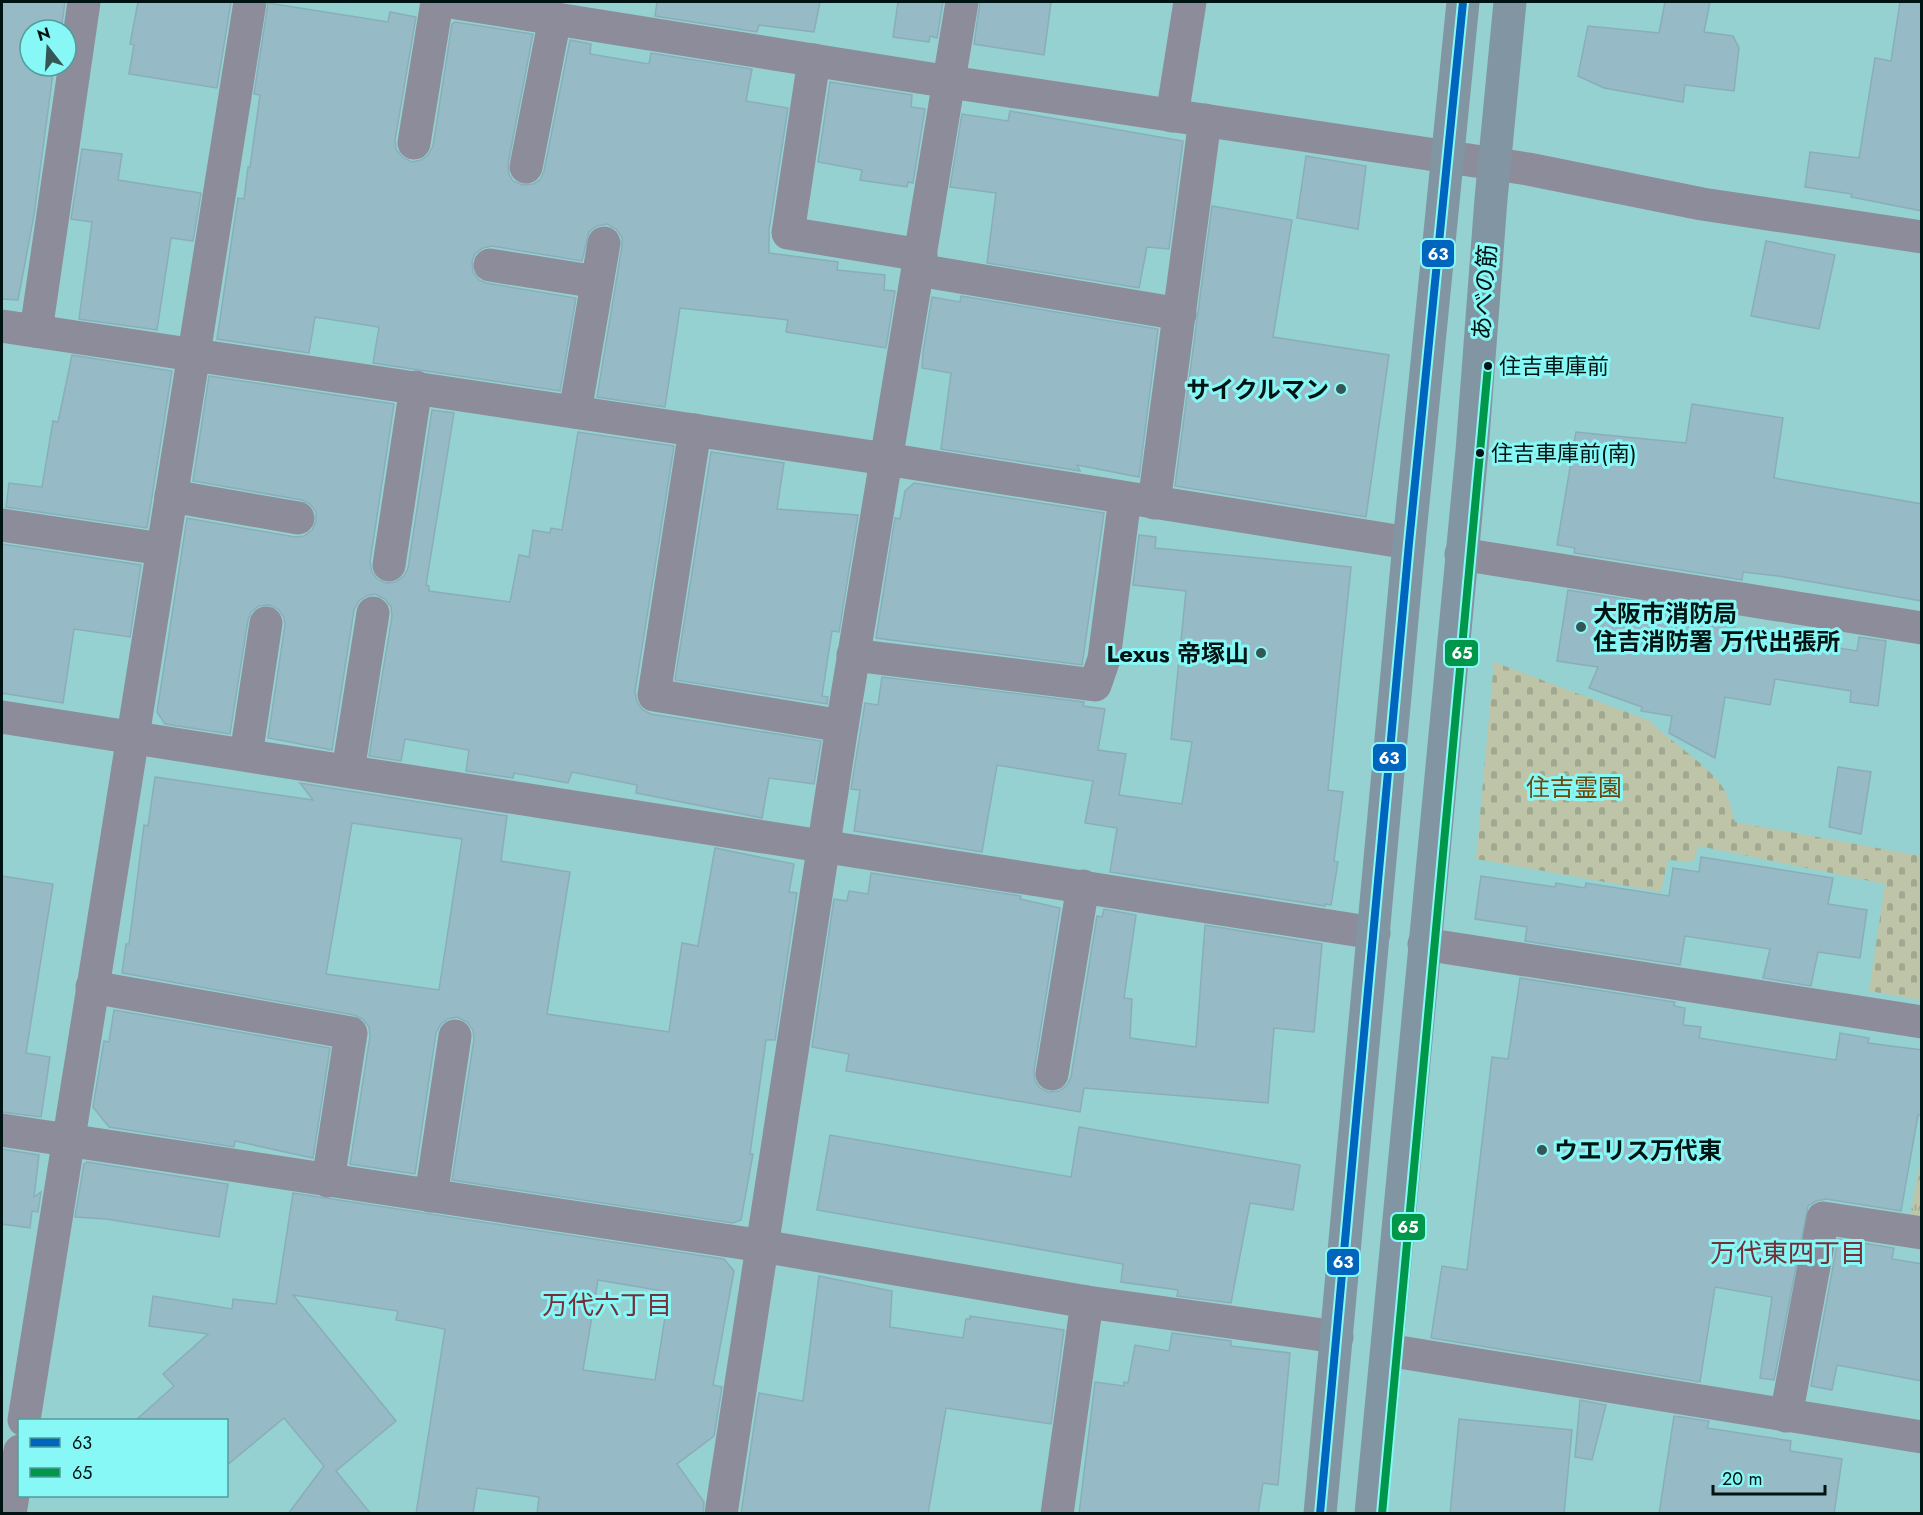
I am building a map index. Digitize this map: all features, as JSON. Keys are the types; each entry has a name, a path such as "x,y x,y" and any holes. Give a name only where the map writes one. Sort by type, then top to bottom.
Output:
{"main road":[{"name":"あべの筋","path":"1320,1514 1409,543 1463,2"},
{"name":"あべの筋","path":"1371,1514 1510,2"}],"street":[{"path":"36,331 84,2"},
{"path":"24,1419 250,2"},
{"path":"414,143 438,2"},
{"path":"721,1514 853,655 962,2"},
{"path":"1172,116 1190,2"},
{"path":"467,3 950,82 1494,164 1702,204 1922,237"},
{"path":"526,167 555,18"},
{"path":"814,60 788,233 920,263 1180,314"},
{"path":"853,655 1095,685 1104,659 1180,314 1205,120"},
{"path":"574,412 604,243"},
{"path":"490,265 597,282"},
{"path":"2,326 886,459 1409,543"},
{"path":"389,565 416,387"},
{"path":"695,430 654,695 842,726"},
{"path":"171,496 298,518"},
{"path":"2,525 162,549"},
{"path":"1461,554 1922,628"},
{"path":"348,771 373,613"},
{"path":"246,755 266,623"},
{"path":"2,717 1374,933"},
{"path":"1052,1074 1083,886"},
{"path":"1424,944 1922,1022"},
{"path":"92,987 351,1033 328,1181"},
{"path":"431,1196 455,1036"},
{"path":"2,1130 68,1142 762,1246 1087,1302 1337,1337"},
{"path":"1786,1416 1823,1218 1922,1233"},
{"path":"1057,1514 1087,1302"},
{"path":"1387,1350 1922,1437"},
{"path":"10,1514 18,1464"}],"green space":[{"name":"住吉霊園","path":"1494,662 1650,721 1719,782 1728,798 1735,822 1921,856 1921,1000 1869,991 1885,884 1699,846 1693,862 1668,860 1661,892 1476,859"},
{"path":"1921,1156 1921,1219 1910,1217"}],"building":[{"path":"2,2 65,2 63,18 18,18 18,78 52,78 34,215 18,300 2,299"},
{"path":"138,2 231,2 217,88 129,74 134,45 130,44"},
{"path":"657,2 820,2 814,32 759,25 757,32 655,16"},
{"path":"898,2 943,2 937,38 930,36 929,42 893,37"},
{"path":"980,2 1051,2 1044,55 974,44"},
{"path":"1665,2 1710,2 1704,32 1733,36 1739,48 1734,91 1685,85 1683,102 1604,88 1578,76 1588,26 1659,33"},
{"path":"1900,2 1922,2 1922,211 1851,197 1852,194 1805,187 1810,152 1859,158 1875,58 1891,61"},
{"path":"268,3 388,22 390,12 416,17 395,140 396,149 402,157 412,162 428,155 433,146 452,24 455,22 533,34 508,164 509,174 513,181 523,185 533,184 540,180 544,171 570,40 591,44 590,54 649,64 651,53 752,69 746,101 788,108 769,230 769,253 838,262 837,270 885,275 884,290 895,291 886,348 786,332 788,320 680,308 665,407 597,397 622,246 622,237 616,229 607,224 597,226 589,232 582,261 492,246 483,248 475,254 472,261 473,272 479,280 486,283 576,298 560,391 373,363 379,327 315,317 309,353 217,339 238,198 244,199 248,167 250,167 260,95 254,94"},
{"path":"830,82 912,95 911,107 925,109 913,183 908,182 907,187 860,180 862,170 818,162"},
{"path":"1010,111 1183,141 1169,249 1147,247 1139,288 987,263 996,193 950,187 962,114 1008,121"},
{"path":"82,149 122,154 118,180 201,193 193,241 171,238 157,330 79,319 92,222 71,219"},
{"path":"1306,156 1366,166 1358,229 1297,218"},
{"path":"1212,206 1292,220 1273,337 1389,355 1366,517 1175,486"},
{"path":"1766,241 1835,255 1819,329 1751,316"},
{"path":"961,296 1158,329 1139,477 1077,465 1080,471 941,449 951,373 922,368 923,352 932,297 960,302"},
{"path":"72,355 172,371 147,528 6,507 9,483 42,487 53,421 58,422"},
{"path":"209,376 394,404 370,562 372,572 377,579 386,583 396,582 404,576 408,568 432,410 454,413 426,585 429,586 429,591 510,602 519,555 529,557 533,530 550,533 551,528 562,530 578,432 674,446 635,692 637,702 643,710 651,714 821,741 814,784 769,778 762,818 636,793 637,785 572,772 568,783 514,773 513,778 466,771 469,750 405,739 401,761 369,756 392,616 391,607 385,599 375,594 359,601 354,610 332,750 268,738 285,625 284,617 278,609 269,605 259,606 251,612 248,620 230,734 165,724 157,712 187,518 295,537 304,536 312,530 316,521 316,512 310,504 302,500 193,481"},
{"path":"1692,404 1783,418 1774,478 1922,504 1922,601 1778,576 1743,572 1742,580 1574,553 1575,548 1557,545 1576,432 1686,443"},
{"path":"711,452 784,463 777,509 858,515 839,632 832,631 822,696 828,697 827,704 675,680"},
{"path":"914,483 1104,513 1082,665 876,638 895,518 900,519 905,491"},
{"path":"1139,535 1156,537 1155,548 1351,567 1328,790 1343,792 1334,861 1338,862 1331,905 1325,904 1325,906 1110,872 1117,828 1085,823 1093,781 997,765 982,852 854,831 860,790 851,789 865,703 878,705 882,677 1084,702 1083,706 1105,709 1098,750 1126,754 1119,795 1182,804 1192,742 1171,739 1186,591 1133,585"},
{"path":"2,544 141,565 130,637 74,629 63,703 2,693"},
{"path":"1568,590 1736,617 1734,631 1857,651 1859,637 1886,641 1878,706 1850,702 1851,691 1775,679 1770,705 1725,697 1715,758 1669,733 1672,716 1641,711 1642,707 1589,688 1598,667 1557,661"},
{"path":"1838,767 1871,772 1861,834 1829,827"},
{"path":"155,777 313,800 300,783 507,816 501,861 570,872 547,1014 669,1032 682,943 698,946 715,848 794,864 789,892 797,893 775,1040 766,1040 750,1154 753,1154 741,1220 733,1223 452,1180 474,1039 473,1030 467,1022 457,1017 441,1024 436,1033 415,1174 350,1164 370,1036 369,1027 363,1019 354,1015 122,973 126,944 129,944 144,825 148,826","holes":["352,823 462,839 439,990 326,974"]},
{"path":"1701,857 1833,878 1828,904 1867,910 1860,958 1818,952 1811,986 1763,978 1770,949 1685,936 1680,965 1525,941 1527,927 1475,919 1481,876 1555,887 1556,883 1585,888 1586,883 1669,896 1673,868 1699,872"},
{"path":"871,873 1021,896 1020,899 1060,908 1034,1071 1035,1081 1040,1088 1048,1092 1059,1091 1067,1085 1071,1077 1097,916 1102,917 1104,909 1136,915 1124,998 1132,999 1130,1038 1196,1047 1205,925 1322,944 1314,1032 1274,1028 1268,1103 1084,1088 1080,1112 846,1071 849,1054 812,1047 834,899 847,901 849,891 868,894"},
{"path":"2,876 53,884 26,1053 50,1057 41,1117 2,1112"},
{"path":"1520,978 1675,1002 1674,1006 1685,1008 1683,1025 1701,1027 1699,1038 1836,1060 1840,1033 1869,1038 1868,1043 1922,1050 1922,1115 1918,1115 1901,1211 1826,1199 1808,1206 1774,1380 1760,1378 1772,1297 1715,1287 1700,1382 1431,1338 1442,1266 1467,1270 1492,1057 1508,1059"},
{"path":"114,1010 330,1048 313,1158 235,1141 234,1147 109,1127 93,1107 104,1041 109,1042"},
{"path":"1079,1127 1300,1165 1293,1210 1250,1203 1231,1303 1177,1296 1178,1290 1121,1282 1123,1264 817,1210 830,1135 1071,1177"},
{"path":"2,1149 39,1155 34,1197 41,1192 38,1212 32,1211 30,1228 2,1224"},
{"path":"87,1162 228,1184 219,1237 106,1219 75,1217 84,1164"},
{"path":"293,1193 724,1259 734,1271 713,1385 722,1387 714,1436 677,1464 704,1502 703,1514 537,1514 539,1497 477,1488 473,1514 416,1514 445,1329 396,1320 398,1311 293,1295 396,1421 336,1471 371,1514 288,1514 324,1466 284,1418 228,1464 228,1419 137,1419 174,1386 163,1374 208,1334 149,1326 153,1296 232,1309 233,1299 276,1304","holes":["598,1280 669,1292 655,1380 583,1370"]},
{"path":"1838,1239 1894,1248 1892,1259 1922,1264 1922,1381 1837,1365 1832,1390 1811,1386"},
{"path":"819,1276 892,1291 890,1327 963,1338 966,1319 970,1319 970,1316 1064,1330 1051,1424 946,1408 928,1514 741,1514 759,1393 803,1401"},
{"path":"1172,1333 1231,1341 1231,1346 1290,1353 1278,1485 1263,1483 1258,1514 1079,1514 1095,1382 1124,1386 1124,1382 1128,1383 1135,1345 1169,1351"},
{"path":"1580,1400 1606,1405 1592,1460 1575,1457"},
{"path":"1674,1416 1709,1421 1707,1428 1791,1441 1790,1451 1842,1459 1834,1514 1659,1514"},
{"path":"1459,1419 1572,1430 1564,1514 1450,1514"}],"transit line":[{"name":"63","path":"1320,1514 1409,543 1463,2"},
{"name":"65","path":"1382,1514 1488,366"}],"place":[{"name":"住吉車庫前","path":"1488,366"},
{"name":"サイクルマン","path":"1341,389"},
{"name":"住吉車庫前(南)","path":"1480,453"},
{"name":"大阪市消防局 住吉消防署 万代出張所","path":"1581,627"},
{"name":"Lexus 帝塚山","path":"1261,653"},
{"name":"ウエリス万代東","path":"1542,1150"}],"district":[{"name":"万代東四丁目","path":"1788,1253"},
{"name":"万代六丁目","path":"607,1305"}]}
